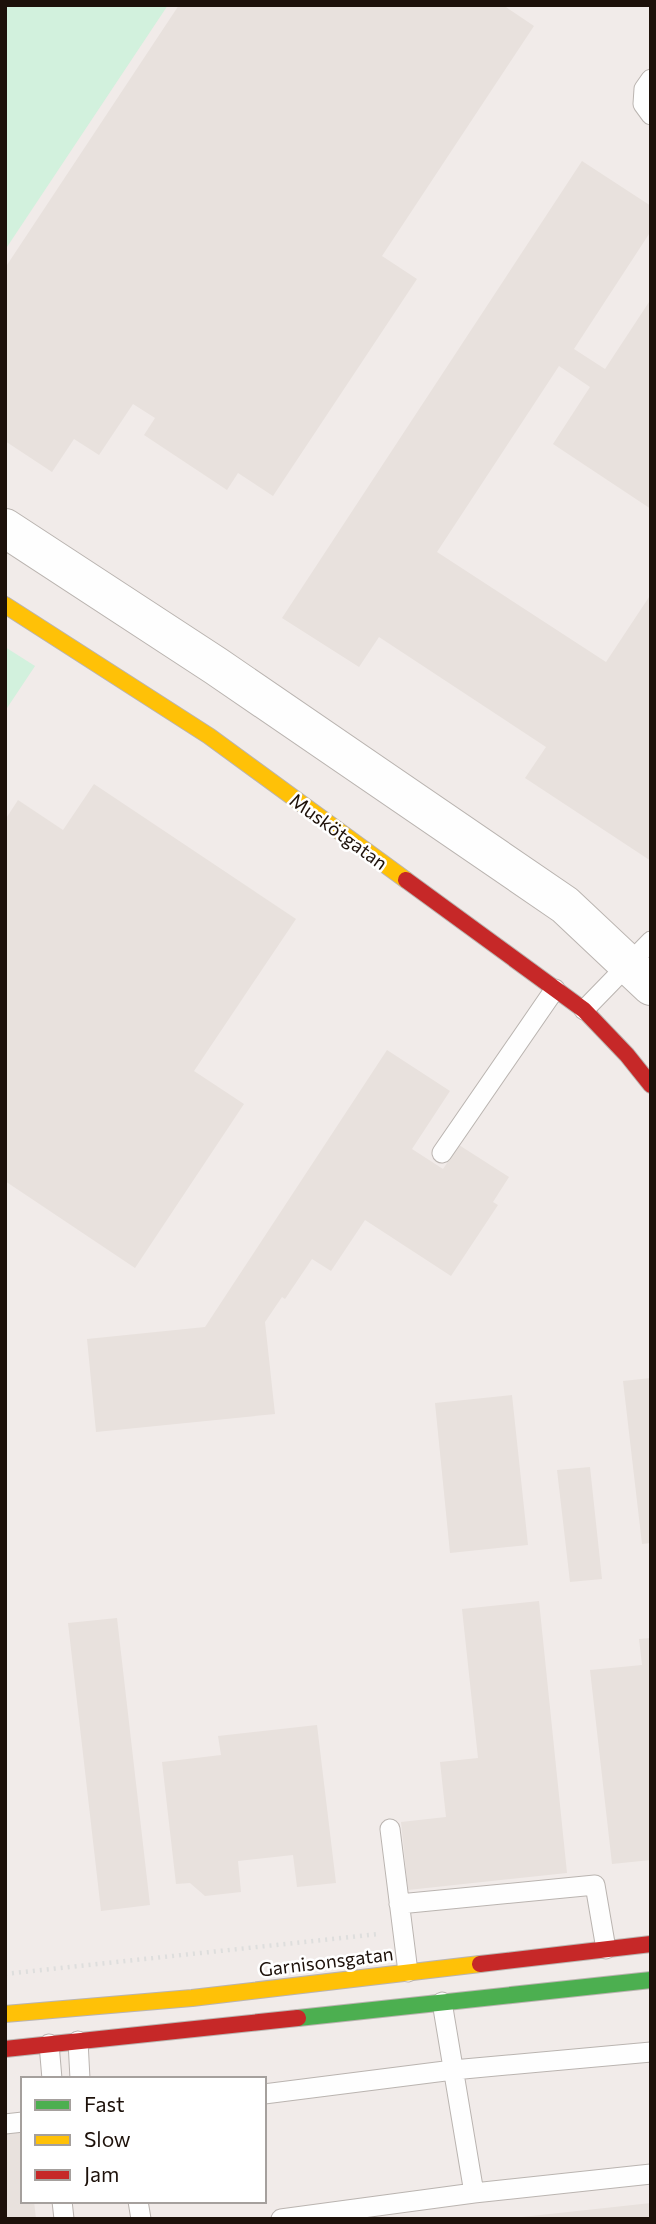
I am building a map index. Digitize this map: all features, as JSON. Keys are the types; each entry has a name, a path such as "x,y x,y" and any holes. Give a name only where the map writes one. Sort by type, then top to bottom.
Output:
{"street":[{"path":"5,528 216,666 565,905 643,964"},
{"name":"Muskötgatan","path":"5,605 209,736 584,1010 651,1085"},
{"name":"Garnisonsgatan","path":"5,2014 192,1998 651,1944"},
{"path":"5,2049 651,1980"}],"lane":[{"path":"651,79 644,89 643,104 651,115"},
{"path":"584,1010 643,964"},
{"path":"442,1153 555,989"},
{"path":"390,1829 408,1972"},
{"path":"399,1904 595,1885 606,1949"},
{"path":"442,2003 474,2193"},
{"path":"78,2041 80,2077"},
{"path":"49,2044 52,2077"},
{"path":"266,2094 453,2070 651,2052"},
{"path":"281,2219 474,2193 651,2174"}],"path":[{"path":"5,1974 402,1932"}],"shaded area":[{"path":"5,5 651,5 651,2219 5,2219"}],"green space":[{"path":"5,5 168,5 5,250"},
{"path":"5,647 35,666 5,711"}],"building":[{"path":"179,5 503,5 534,26 382,256 417,279 273,496 238,473 227,490 144,435 155,418 133,404 99,455 74,439 52,472 5,441 5,268"},
{"path":"582,161 651,206 651,231 574,349 605,369 651,299 651,509 553,444 590,387 559,366 437,552 606,662 651,594 651,861 525,778 546,747 379,637 359,667 282,618"},
{"path":"94,784 296,919 194,1071 244,1104 135,1268 5,1181 5,820 18,800 63,830"},
{"path":"387,1050 450,1091 412,1149 443,1169 459,1145 509,1177 493,1202 498,1205 451,1276 365,1220 331,1271 312,1259 285,1299 282,1297 265,1322 275,1414 96,1432 87,1339 205,1327"},
{"path":"651,1378 651,1543 642,1544 623,1381"},
{"path":"512,1395 528,1545 450,1553 435,1403"},
{"path":"590,1467 602,1579 570,1582 557,1470"},
{"path":"539,1601 567,1873 408,1890 401,1822 446,1817 440,1762 478,1758 462,1609"},
{"path":"117,1618 150,1905 101,1911 68,1623"},
{"path":"651,1638 651,1860 612,1864 590,1670 642,1665 639,1639"},
{"path":"317,1725 336,1883 297,1887 293,1855 238,1861 241,1892 205,1896 190,1883 176,1884 162,1762 221,1755 218,1736"},
{"path":"21,2130 21,2203 34,2203 36,2219 5,2219 5,2132"},
{"path":"651,2203 651,2219 522,2219 522,2217"}],"traffic: fast":[{"path":"298,2018 651,1980"}],"traffic: slow":[{"path":"5,605 209,736 406,880"},
{"path":"5,2014 192,1998 480,1964"}],"traffic: jam":[{"path":"406,880 584,1010 651,1085"},
{"path":"480,1964 651,1944"},
{"path":"5,2049 298,2018"}]}
